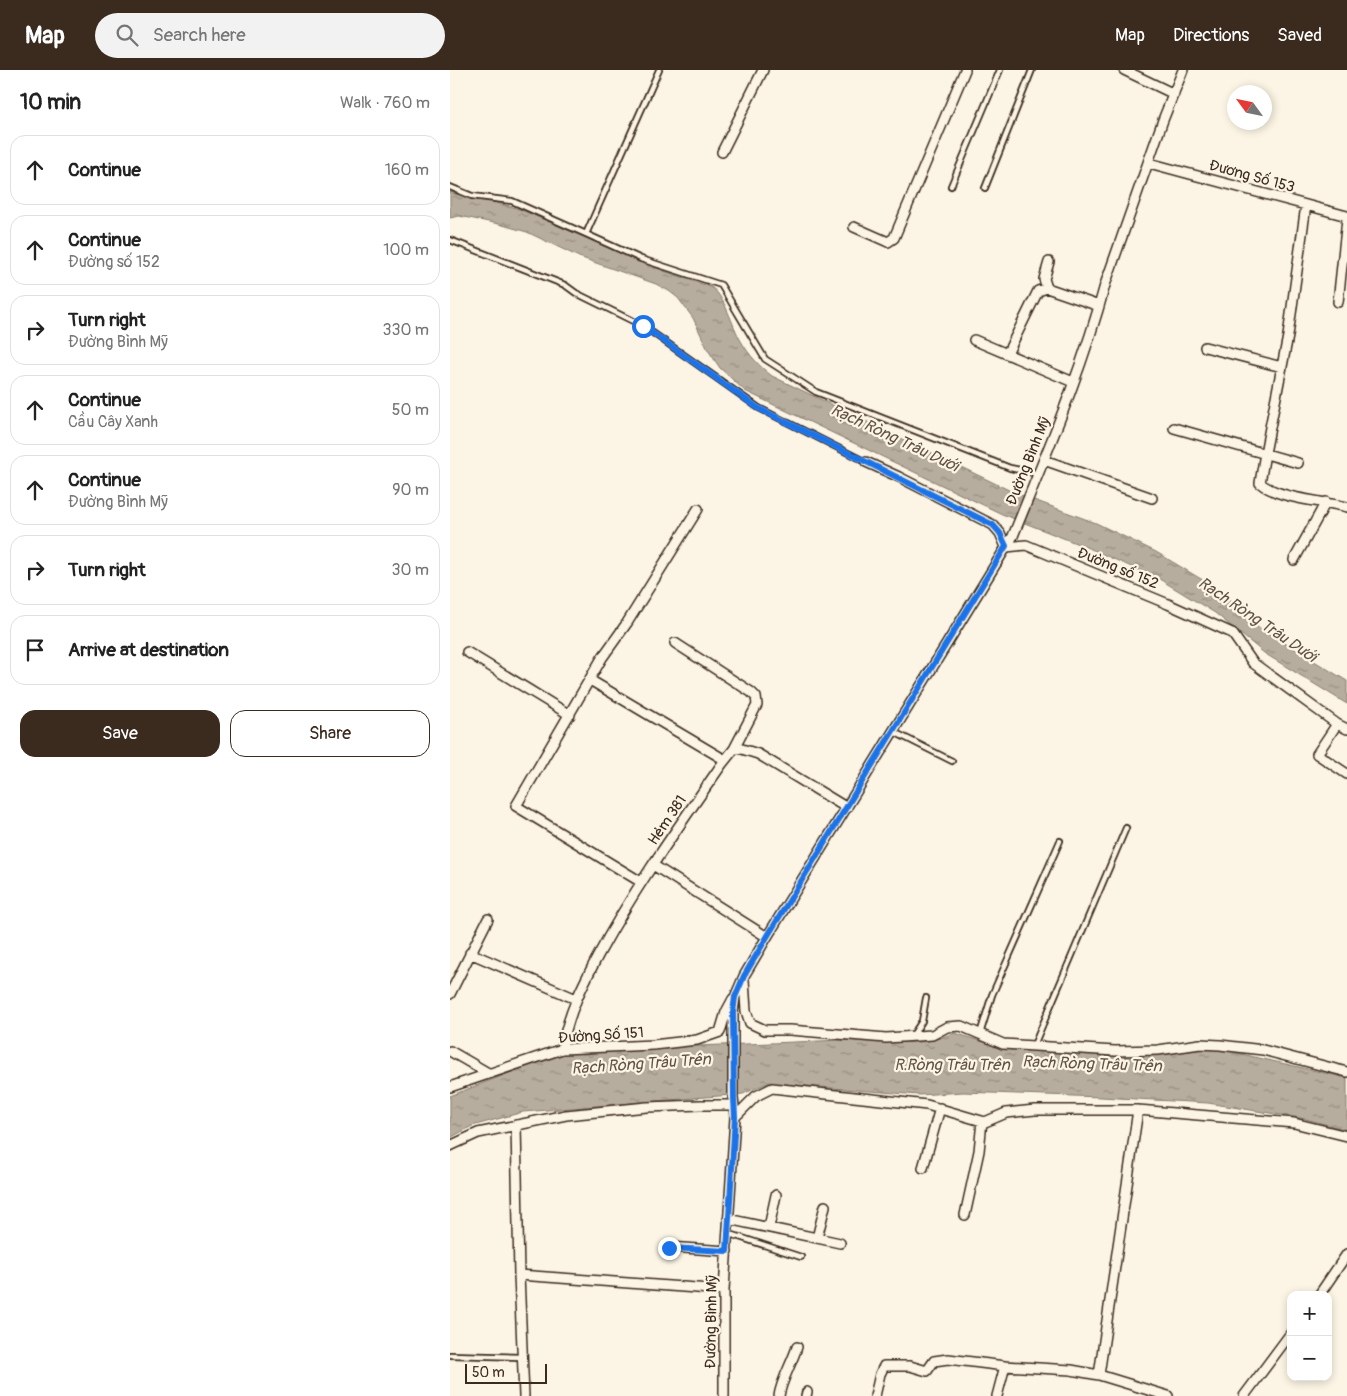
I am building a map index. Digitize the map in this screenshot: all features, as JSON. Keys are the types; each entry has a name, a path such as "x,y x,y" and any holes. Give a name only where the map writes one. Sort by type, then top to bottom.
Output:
{"street":[{"path":"722,152 764,70"},
{"path":"854,227 888,242 894,238 965,70"},
{"path":"1124,70 1174,94"},
{"name":"Đường Bình Mỹ","path":"724,1396 724,1290 735,1117 733,1013 735,997 744,976 767,937 1012,536 1039,474 1073,382 1105,285 1183,70"},
{"name":"Đương Số 153","path":"1149,163 1306,205 1347,218"},
{"path":"1306,205 1282,367 1260,483 1266,488 1305,500 1326,502 1347,508"},
{"path":"1338,302 1347,218"},
{"path":"1047,288 1044,279 1049,262"},
{"path":"1007,354 1038,291 1047,288 1099,306"},
{"path":"974,340 1073,382"},
{"path":"1205,347 1282,367"},
{"path":"1174,428 1298,462"},
{"path":"1044,460 1152,498"},
{"path":"866,462 993,525 1000,533 1006,546"},
{"path":"1294,560 1326,502"},
{"path":"641,882 516,806 602,658 698,509"},
{"name":"Đường số 152","path":"1006,546 1026,545 1232,632 1253,663 1337,724 1347,729"},
{"name":"Hẻm 381","path":"562,1049 568,1020 576,999 612,929 641,882 734,749 757,705 755,695 675,643"},
{"path":"467,652 570,715"},
{"path":"590,680 725,760"},
{"path":"1337,724 1317,754 1347,774"},
{"path":"734,749 742,749 758,754 847,808"},
{"path":"653,865 767,937"},
{"path":"450,994 488,919"},
{"path":"470,954 576,999"},
{"path":"744,976 746,1011 750,1023 765,1030 790,1030 886,1038 932,1035 947,1027 961,1026 1003,1044 1115,1051 1158,1050 1200,1044 1220,1045 1264,1050 1347,1072"},
{"name":"Đường Số 151","path":"450,1087 562,1049 619,1048 697,1040 720,1032 726,1012 735,997"},
{"path":"450,1051 488,1073"},
{"path":"735,1117 756,1096 772,1088 927,1105 985,1122 1006,1113 1035,1110 1138,1110 1294,1123 1347,1136"},
{"path":"450,1146 478,1133 566,1115 647,1106 734,1102"},
{"path":"923,1168 940,1108"},
{"path":"1099,1375 1138,1110"},
{"path":"964,1215 979,1151 982,1121"},
{"path":"516,1125 518,1274 524,1396"},
{"path":"769,1228 776,1195"},
{"path":"817,1238 825,1206"},
{"path":"728,1219 840,1243"},
{"path":"669,1248 727,1251"},
{"path":"1322,1291 1347,1254"},
{"path":"518,1274 724,1290"},
{"path":"1244,1396 1289,1336"},
{"path":"779,1396 780,1388 786,1378 797,1347"},
{"path":"875,1396 880,1374 884,1366 910,1366 927,1371 934,1361 948,1359 1005,1366 1071,1370 1099,1375 1168,1396"},
{"path":"997,1396 1005,1366"}],"lane":[{"path":"586,234 659,70"},
{"path":"951,186 1000,70"},
{"path":"985,188 1032,70"},
{"path":"450,187 472,196 512,201 641,260 721,286 765,359 816,392 1010,468 1039,474"},
{"path":"450,240 565,285 584,297 643,326 758,408 866,462"},
{"path":"894,732 952,761"},
{"path":"1034,1046 1126,828"},
{"path":"980,1034 992,995 1060,841"},
{"path":"913,1036 922,1021 926,998"},
{"path":"728,1233 801,1256"},
{"path":"450,1355 522,1357"}],"water":[{"name":"Rạch Ròng Trâu Dưới","path":"450,192 519,209 664,271 711,287 720,297 747,351 772,376 1015,493 1096,523 1156,552 1216,588 1260,628 1347,681 1347,704 1264,653 1215,613 1161,580 1091,549 1002,514 745,391 720,368 708,350 693,318 678,298 669,291 656,284 579,257 527,232 459,216 450,218"},
{"name":"R.Ròng Trâu Trên","path":"955,1033 1007,1047 1139,1056 1215,1048 1347,1078 1347,1130 1306,1119 1208,1103 963,1092 919,1095 765,1084 743,1094 523,1112 472,1126 450,1138 450,1096 558,1054 605,1050 842,1040 923,1042"}],"route":[{"path":"643,326 758,408 993,525 1000,533 1006,546 767,937 744,976 735,997 733,1013 735,1117 727,1251 669,1248"}],"water label":[{"name":"Rạch Ròng Trâu Trên","path":"641,1063"},
{"name":"Rạch Ròng Trâu Trên","path":"1092,1063"}]}
